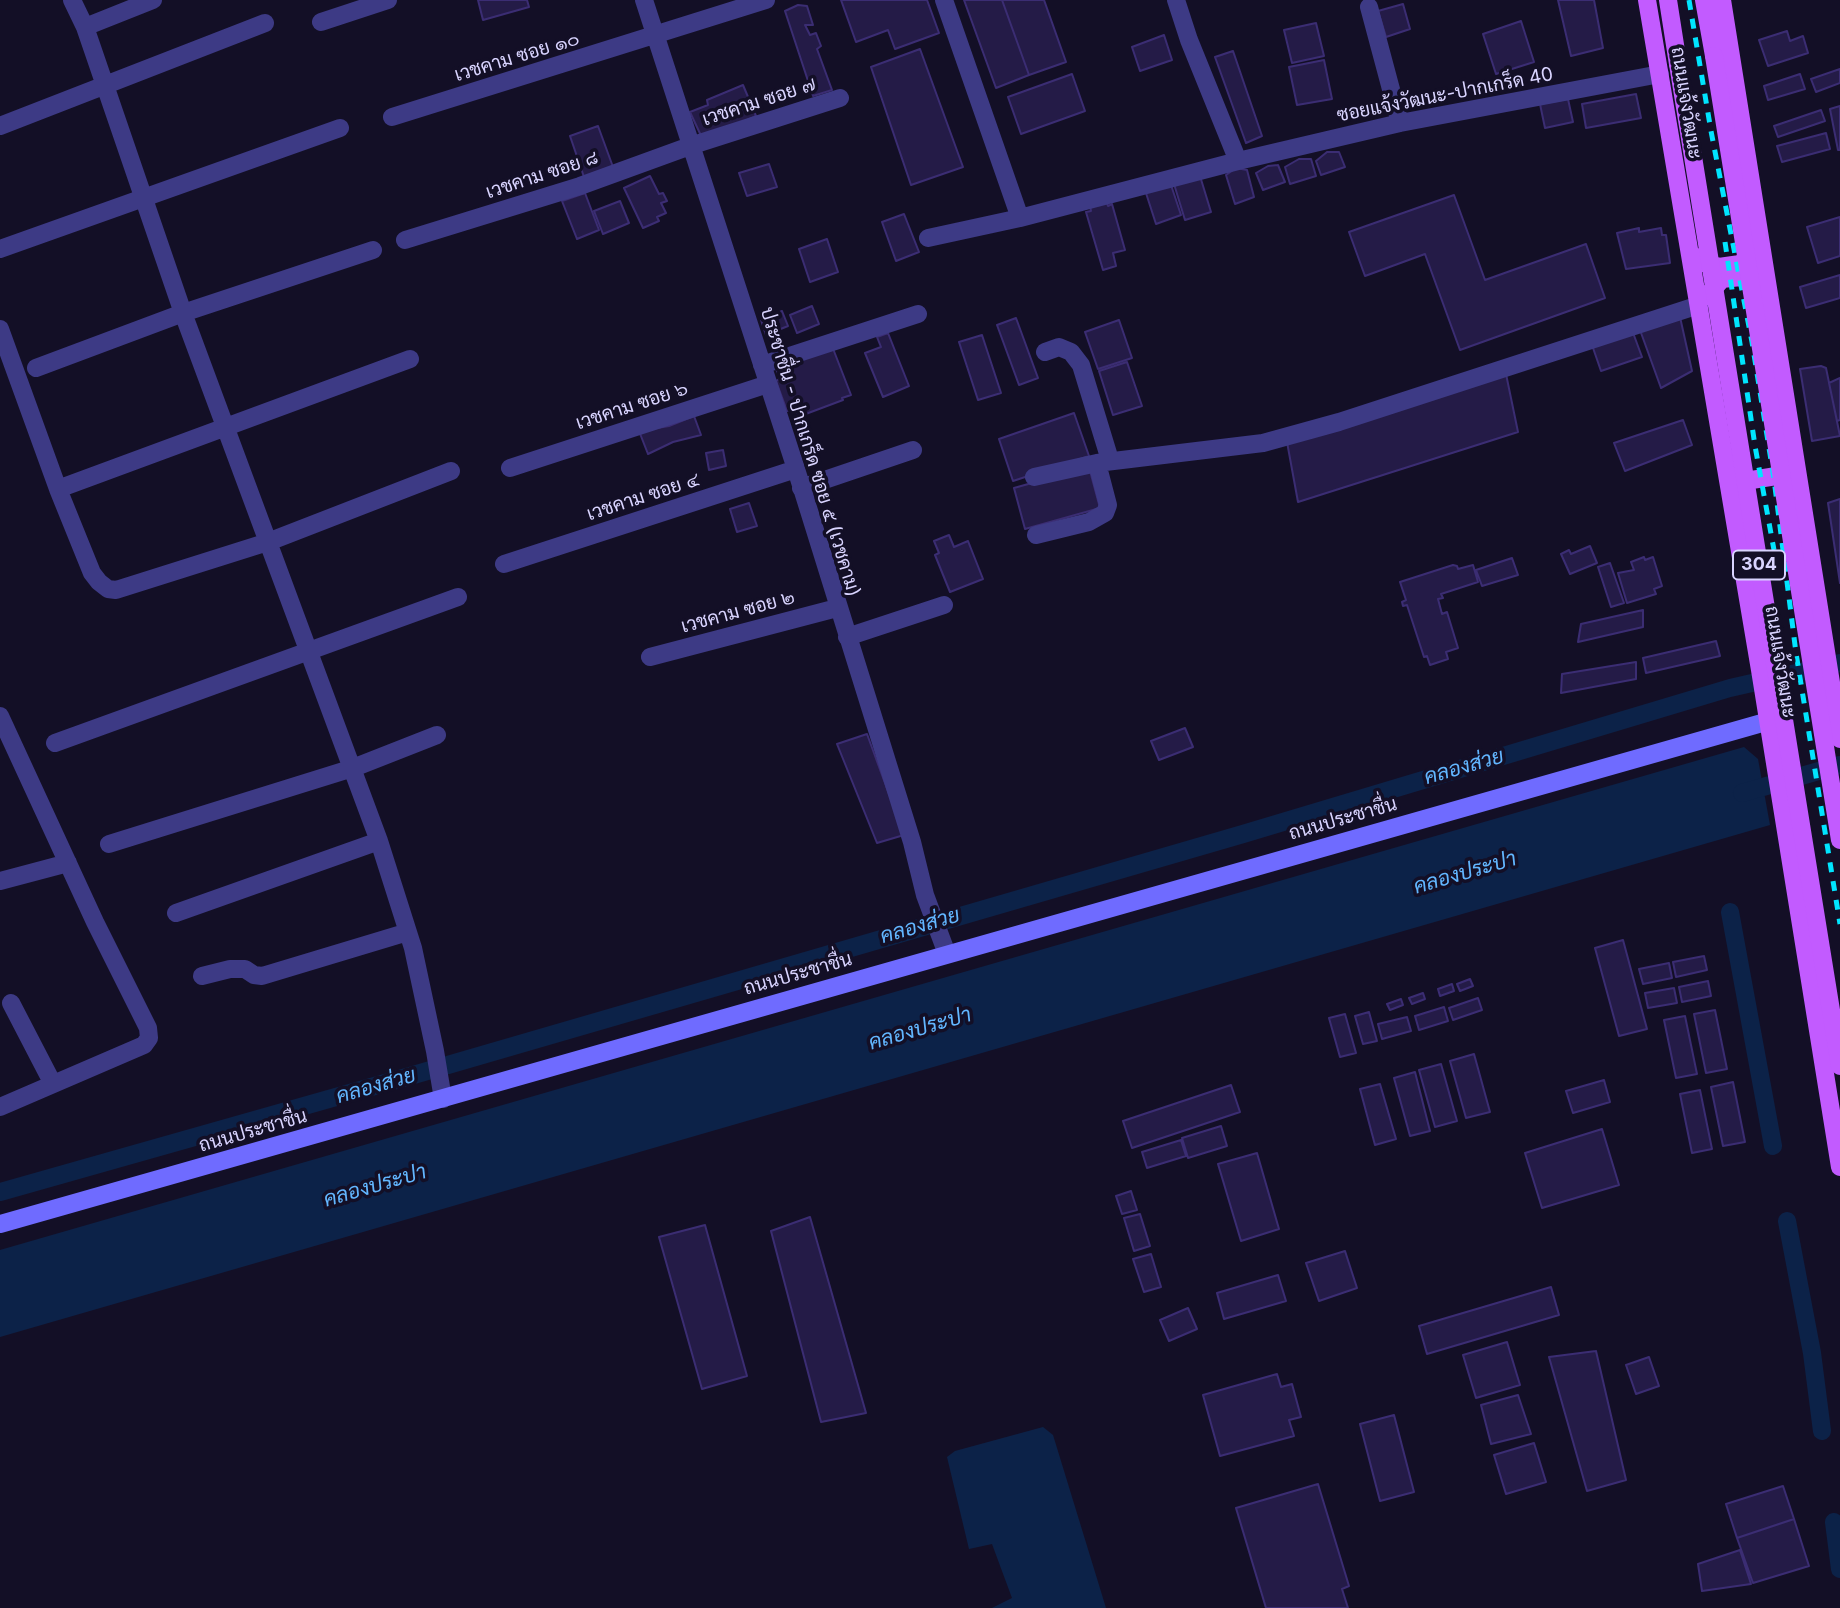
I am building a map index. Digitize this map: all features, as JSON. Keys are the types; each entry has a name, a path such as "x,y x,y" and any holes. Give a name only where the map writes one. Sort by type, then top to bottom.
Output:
{"main road":[{"name":"ถนนแจ้งวัฒนะ","path":"1647,0 1769,720 1840,1167"},
{"name":"ถนนแจ้งวัฒนะ","path":"1668,0 1840,1066"},
{"name":"ถนนแจ้งวัฒนะ","path":"1704,0 1840,840"},
{"name":"304","path":"1722,0 1829,676 1837,702 1840,739"},
{"path":"1688,242 1704,262 1719,267 1740,264 1754,253 1760,235"},
{"path":"1700,311 1708,294 1722,279 1741,276 1759,286 1772,303"},
{"path":"1729,483 1797,472"},
{"name":"ถนนประชาชื่น","path":"0,1224 945,948 1769,720"},
{"path":"1818,1027 1834,1054 1840,1055"}],"street":[{"path":"72,0 85,27 183,313 379,841 408,932 442,1094"},
{"path":"85,27 153,0"},
{"path":"321,22 388,0"},
{"name":"ประชาชื่น - ปากเกร็ด ซอย ๕ (เวชคาม)","path":"644,0 796,469 837,608 945,948"},
{"name":"เวชคาม ซอย ๑๐","path":"392,117 766,0"},
{"path":"944,0 1020,218"},
{"path":"1176,0 1238,161"},
{"path":"1369,7 1400,123"},
{"path":"0,125 265,23"},
{"name":"ซอยแจ้งวัฒนะ-ปากเกร็ด 40","path":"928,238 1020,218 1238,161 1400,123 1660,74"},
{"name":"เวชคาม ซอย ๗","path":"690,146 840,98"},
{"path":"0,249 340,128"},
{"name":"เวชคาม ซอย ๘","path":"405,240 580,186 690,146"},
{"path":"36,368 183,313 373,250"},
{"path":"1034,478 1104,462 1263,443 1700,311"},
{"path":"762,365 918,314"},
{"path":"0,329 58,489 92,573 108,589 116,590 268,542 451,471"},
{"path":"1036,535 1089,522 1105,513 1108,505 1104,462 1081,365 1071,352 1059,348 1045,352"},
{"path":"58,489 410,359"},
{"name":"เวชคาม ซอย ๖","path":"510,468 768,384"},
{"path":"801,488 913,450"},
{"name":"เวชคาม ซอย ๔","path":"503,564 796,469"},
{"path":"55,743 458,597"},
{"path":"847,636 944,605"},
{"name":"เวชคาม ซอย ๒","path":"650,657 837,608"},
{"path":"0,716 148,1028 149,1038 144,1045 0,1107"},
{"path":"109,844 353,768 437,735"},
{"path":"176,914 379,841"},
{"path":"0,881 68,863"},
{"path":"202,976 230,969 245,970 262,976 408,932"},
{"path":"10,1003 53,1084"}],"water":[{"path":"1744,747 1758,759 1770,825 0,1337 0,1250"},
{"path":"1043,1427 1053,1435 1106,1608 992,1608 1012,1598 992,1544 969,1549 947,1457 955,1451"}],"building":[{"path":"478,0 527,0 529,7 483,20"},
{"path":"841,0 927,0 939,33 895,49 888,30 856,42"},
{"path":"964,0 1002,0 1029,75 996,88"},
{"path":"1002,0 1044,0 1066,62 1029,75"},
{"path":"1558,0 1594,0 1603,48 1571,56"},
{"path":"1403,4 1410,29 1386,37 1378,11"},
{"path":"798,5 807,6 813,25 805,25 810,35 816,33 821,46 817,49 832,90 813,96 785,11"},
{"path":"1521,21 1534,62 1496,74 1483,34"},
{"path":"1316,23 1324,56 1292,63 1284,30"},
{"path":"1787,31 1790,41 1803,36 1808,53 1768,66 1759,40"},
{"path":"1164,35 1172,60 1140,71 1132,47"},
{"path":"920,49 963,167 911,185 871,67"},
{"path":"1233,51 1262,136 1246,143 1215,57"},
{"path":"1324,60 1332,99 1297,105 1289,67"},
{"path":"1840,69 1840,83 1816,92 1811,79"},
{"path":"1072,74 1085,111 1021,134 1008,97"},
{"path":"1800,74 1805,89 1768,100 1764,86"},
{"path":"743,85 756,116 703,140 690,112 708,105 707,100"},
{"path":"1636,94 1641,118 1586,128 1582,104"},
{"path":"1568,99 1573,122 1545,128 1540,104"},
{"path":"1840,106 1840,150 1838,150 1830,109"},
{"path":"1821,110 1825,121 1778,137 1774,126"},
{"path":"598,126 613,167 584,177 570,136"},
{"path":"1826,133 1830,149 1782,162 1777,146"},
{"path":"1327,152 1339,152 1345,167 1321,175 1316,161"},
{"path":"1299,159 1311,159 1316,176 1290,184 1285,167"},
{"path":"769,164 777,187 747,196 739,173"},
{"path":"1278,165 1285,182 1263,190 1256,173 1268,166"},
{"path":"1236,168 1247,170 1254,197 1235,204 1226,175"},
{"path":"650,176 659,194 663,193 667,201 661,203 666,213 657,217 659,221 643,228 624,188"},
{"path":"1200,176 1211,212 1185,220 1174,184"},
{"path":"1170,182 1181,215 1156,224 1145,190"},
{"path":"585,193 599,230 577,239 562,201"},
{"path":"1454,195 1485,280 1586,244 1605,298 1460,350 1425,254 1365,276 1349,232"},
{"path":"620,201 629,223 603,234 594,211"},
{"path":"1106,201 1108,206 1112,204 1125,250 1113,253 1116,266 1103,270 1086,212 1091,211 1090,206"},
{"path":"904,214 919,252 896,261 882,222"},
{"path":"1840,217 1840,256 1818,263 1807,227"},
{"path":"1639,228 1639,232 1661,228 1662,235 1666,235 1670,263 1626,269 1617,233"},
{"path":"827,239 838,272 810,282 799,249"},
{"path":"1840,275 1840,298 1806,308 1800,287"},
{"path":"812,306 819,324 797,333 790,315"},
{"path":"782,311 788,326 766,335 761,320"},
{"path":"1680,317 1692,371 1661,388 1640,330"},
{"path":"1016,318 1038,378 1019,385 997,325"},
{"path":"1119,320 1132,358 1098,369 1085,332"},
{"path":"1632,330 1642,357 1601,371 1592,345"},
{"path":"888,333 909,386 883,397 865,353 881,347 877,337"},
{"path":"982,335 1001,393 978,400 959,342"},
{"path":"832,346 851,395 803,415 801,411 796,413 794,408 787,411 776,381 780,379 775,366"},
{"path":"1127,362 1142,406 1113,415 1099,371"},
{"path":"1821,366 1826,368 1840,436 1812,441 1800,369"},
{"path":"1506,374 1518,432 1298,502 1287,442"},
{"path":"1840,378 1840,420 1837,421 1829,383"},
{"path":"1074,413 1089,456 1013,481 999,439"},
{"path":"694,416 701,435 673,442 648,454 639,431 669,426"},
{"path":"1683,420 1692,445 1625,471 1614,443"},
{"path":"723,450 726,466 709,470 706,453"},
{"path":"1089,467 1100,508 1025,529 1014,488"},
{"path":"1840,499 1840,583 1828,503"},
{"path":"749,503 757,526 737,532 730,509"},
{"path":"949,535 954,547 968,541 983,579 950,592 935,555 939,553 934,541"},
{"path":"1590,546 1597,563 1570,574 1561,554 1569,550 1571,554"},
{"path":"1644,557 1645,560 1653,557 1662,586 1654,589 1656,594 1627,603 1618,573 1634,570 1631,562"},
{"path":"1512,558 1518,575 1482,586 1476,570"},
{"path":"1610,563 1624,603 1611,607 1598,567"},
{"path":"1453,565 1458,569 1473,565 1478,582 1441,594 1443,598 1438,599 1442,614 1447,612 1458,648 1446,652 1448,659 1430,665 1427,656 1424,657 1407,605 1403,606 1402,602 1406,600 1400,582"},
{"path":"1643,610 1643,627 1578,642 1581,624"},
{"path":"1716,641 1720,656 1646,673 1643,658"},
{"path":"1636,662 1636,679 1561,693 1562,674"},
{"path":"1185,728 1193,747 1159,760 1151,741"},
{"path":"867,734 904,835 877,843 837,744"},
{"path":"1623,940 1647,1029 1619,1036 1595,948"},
{"path":"1704,956 1707,970 1676,977 1673,962"},
{"path":"1669,963 1672,978 1643,984 1639,969"},
{"path":"1470,979 1473,986 1460,991 1457,984"},
{"path":"1708,981 1711,996 1682,1002 1679,987"},
{"path":"1452,984 1454,991 1440,996 1438,989"},
{"path":"1674,988 1677,1003 1648,1008 1645,993"},
{"path":"1423,993 1425,999 1412,1004 1409,998"},
{"path":"1478,998 1482,1010 1453,1020 1449,1008"},
{"path":"1401,999 1403,1005 1390,1010 1387,1004"},
{"path":"1444,1007 1448,1021 1419,1030 1415,1016"},
{"path":"1715,1010 1727,1069 1706,1073 1694,1014"},
{"path":"1369,1012 1377,1041 1363,1044 1355,1016"},
{"path":"1345,1014 1356,1053 1340,1057 1329,1018"},
{"path":"1685,1016 1697,1074 1676,1078 1664,1020"},
{"path":"1407,1017 1411,1031 1382,1039 1378,1024"},
{"path":"1474,1054 1490,1112 1466,1118 1450,1061"},
{"path":"1441,1064 1457,1121 1435,1127 1419,1070"},
{"path":"1415,1072 1430,1131 1410,1136 1394,1078"},
{"path":"1604,1080 1610,1102 1573,1113 1566,1091"},
{"path":"1733,1082 1745,1142 1723,1146 1711,1087"},
{"path":"1380,1084 1396,1139 1375,1145 1360,1089"},
{"path":"1231,1085 1240,1112 1132,1148 1123,1121"},
{"path":"1700,1090 1712,1149 1692,1153 1680,1094"},
{"path":"1221,1126 1227,1146 1188,1158 1182,1138"},
{"path":"1602,1129 1619,1185 1542,1208 1525,1153"},
{"path":"1181,1140 1186,1156 1147,1168 1142,1152"},
{"path":"1257,1153 1279,1229 1241,1241 1218,1164"},
{"path":"1131,1191 1137,1210 1122,1214 1116,1196"},
{"path":"1140,1214 1150,1246 1134,1251 1124,1218"},
{"path":"810,1217 866,1413 821,1422 771,1231"},
{"path":"705,1225 747,1376 702,1389 659,1237"},
{"path":"1345,1251 1357,1288 1319,1301 1306,1263"},
{"path":"1151,1254 1161,1287 1144,1292 1133,1259"},
{"path":"1278,1275 1286,1301 1224,1319 1217,1293"},
{"path":"1551,1287 1559,1315 1427,1354 1419,1326"},
{"path":"1188,1308 1197,1329 1169,1341 1160,1320"},
{"path":"1507,1342 1520,1385 1476,1398 1463,1355"},
{"path":"1596,1351 1626,1480 1587,1491 1549,1357"},
{"path":"1649,1357 1659,1386 1636,1394 1626,1365"},
{"path":"1277,1374 1281,1387 1292,1384 1301,1417 1289,1420 1294,1436 1220,1456 1203,1395"},
{"path":"1518,1395 1531,1434 1491,1444 1481,1405"},
{"path":"1394,1415 1414,1492 1380,1501 1360,1424"},
{"path":"1534,1443 1546,1482 1506,1494 1494,1455"},
{"path":"1318,1484 1349,1586 1342,1589 1348,1608 1266,1608 1236,1508"},
{"path":"1783,1486 1794,1519 1737,1538 1726,1504"},
{"path":"1794,1519 1809,1566 1753,1583 1737,1538"},
{"path":"1740,1550 1751,1584 1702,1591 1698,1564"}],"waterway":[{"name":"คลองส่วย","path":"0,1192 1243,834 1730,688 1840,663"},
{"name":"คลองประปา","path":"1742,793 1840,765"},
{"path":"1730,912 1773,1146"},
{"path":"1787,1221 1812,1353 1822,1431"},
{"path":"1834,1522 1840,1569"}],"railway":[{"path":"1689,0 1752,342 1774,479 1796,653 1840,924"},
{"path":"1725,242 1755,446 1774,550"}]}
